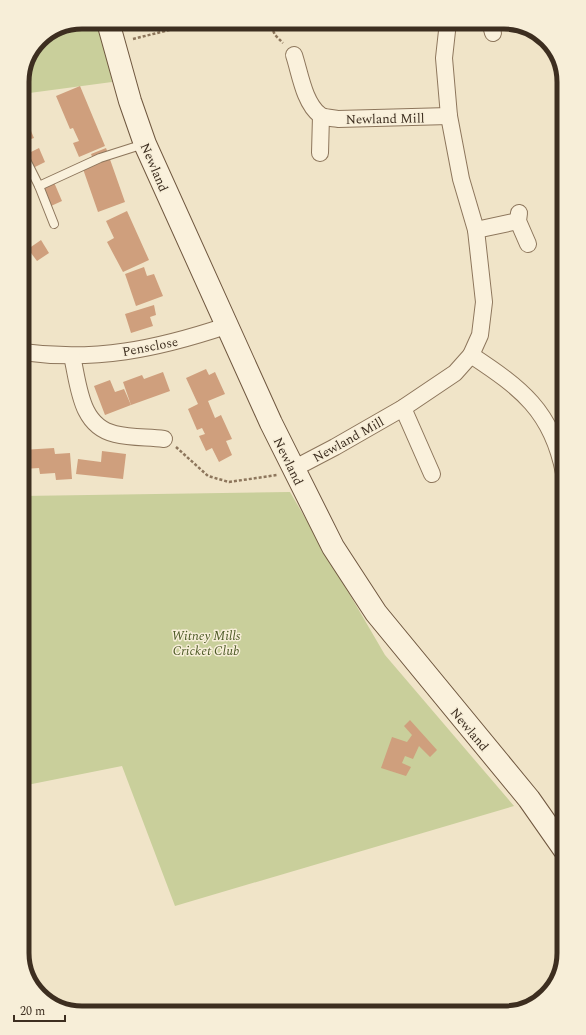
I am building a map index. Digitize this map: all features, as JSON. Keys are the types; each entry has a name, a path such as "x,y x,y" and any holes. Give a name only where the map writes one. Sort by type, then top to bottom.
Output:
{"main road":[{"name":"Newland","path":"110,29 130,101 145,144 226,326 293,469 333,547 376,613 529,799 557,839"}],"street":[{"name":"Newland Mill","path":"293,469 403,408 455,374 471,355 480,335 484,302 476,230 461,179 449,116 444,58 447,29"},
{"path":"294,55 306,94 315,110 321,116 320,154"},
{"name":"Newland Mill","path":"321,116 338,119 449,116"},
{"path":"476,230 518,217 528,244"},
{"name":"Pensclose","path":"29,353 72,356 123,352 160,346 226,326"},
{"path":"471,355 513,384 531,402 548,427 557,446"},
{"path":"72,356 81,398 88,417 98,428 115,434 164,438"},
{"path":"403,408 432,474"}],"lane":[{"path":"39,186 100,158 145,144"},
{"path":"29,166 39,186 54,224"}],"path":[{"path":"113,44 173,29"},
{"path":"272,29 275,35 294,55"},
{"path":"164,438 208,476 229,482 278,475 293,469"}],"green space":[{"path":"75,29 101,29 112,82 29,93 29,78 34,58 47,42 55,36"},
{"name":"Witney Mills Cricket Club","path":"290,492 385,655 514,806 175,906 122,766 29,785 29,496"}],"building":[{"path":"80,86 105,146 79,157 73,143 79,141 73,128 70,129 56,96"},
{"path":"29,126 34,138 29,140"},
{"path":"39,148 45,162 33,168 29,159 29,153"},
{"path":"106,148 125,202 98,212 83,169 95,164 91,154"},
{"path":"53,180 62,201 51,206 43,185"},
{"path":"127,211 149,260 123,272 107,242 114,238 106,221"},
{"path":"41,240 49,253 37,261 29,248"},
{"path":"144,267 147,276 154,274 163,296 136,306 125,274"},
{"path":"154,305 156,315 150,317 153,326 131,333 125,314"},
{"path":"206,369 209,375 215,372 225,394 208,401 215,418 221,415 232,439 226,441 232,455 219,462 212,448 206,451 199,436 205,434 202,428 197,430 188,409 198,404 186,378"},
{"path":"163,372 170,391 131,405 123,382 142,375 144,379"},
{"path":"110,380 115,392 124,389 131,405 105,415 94,386"},
{"path":"54,448 55,454 70,453 72,479 56,480 55,473 40,474 39,468 29,469 29,450"},
{"path":"102,451 126,454 123,479 76,474 78,459 101,462"},
{"path":"410,720 437,750 430,757 419,746 413,759 405,756 402,763 411,767 406,776 381,768 392,737 407,742 412,735 404,726"}]}
